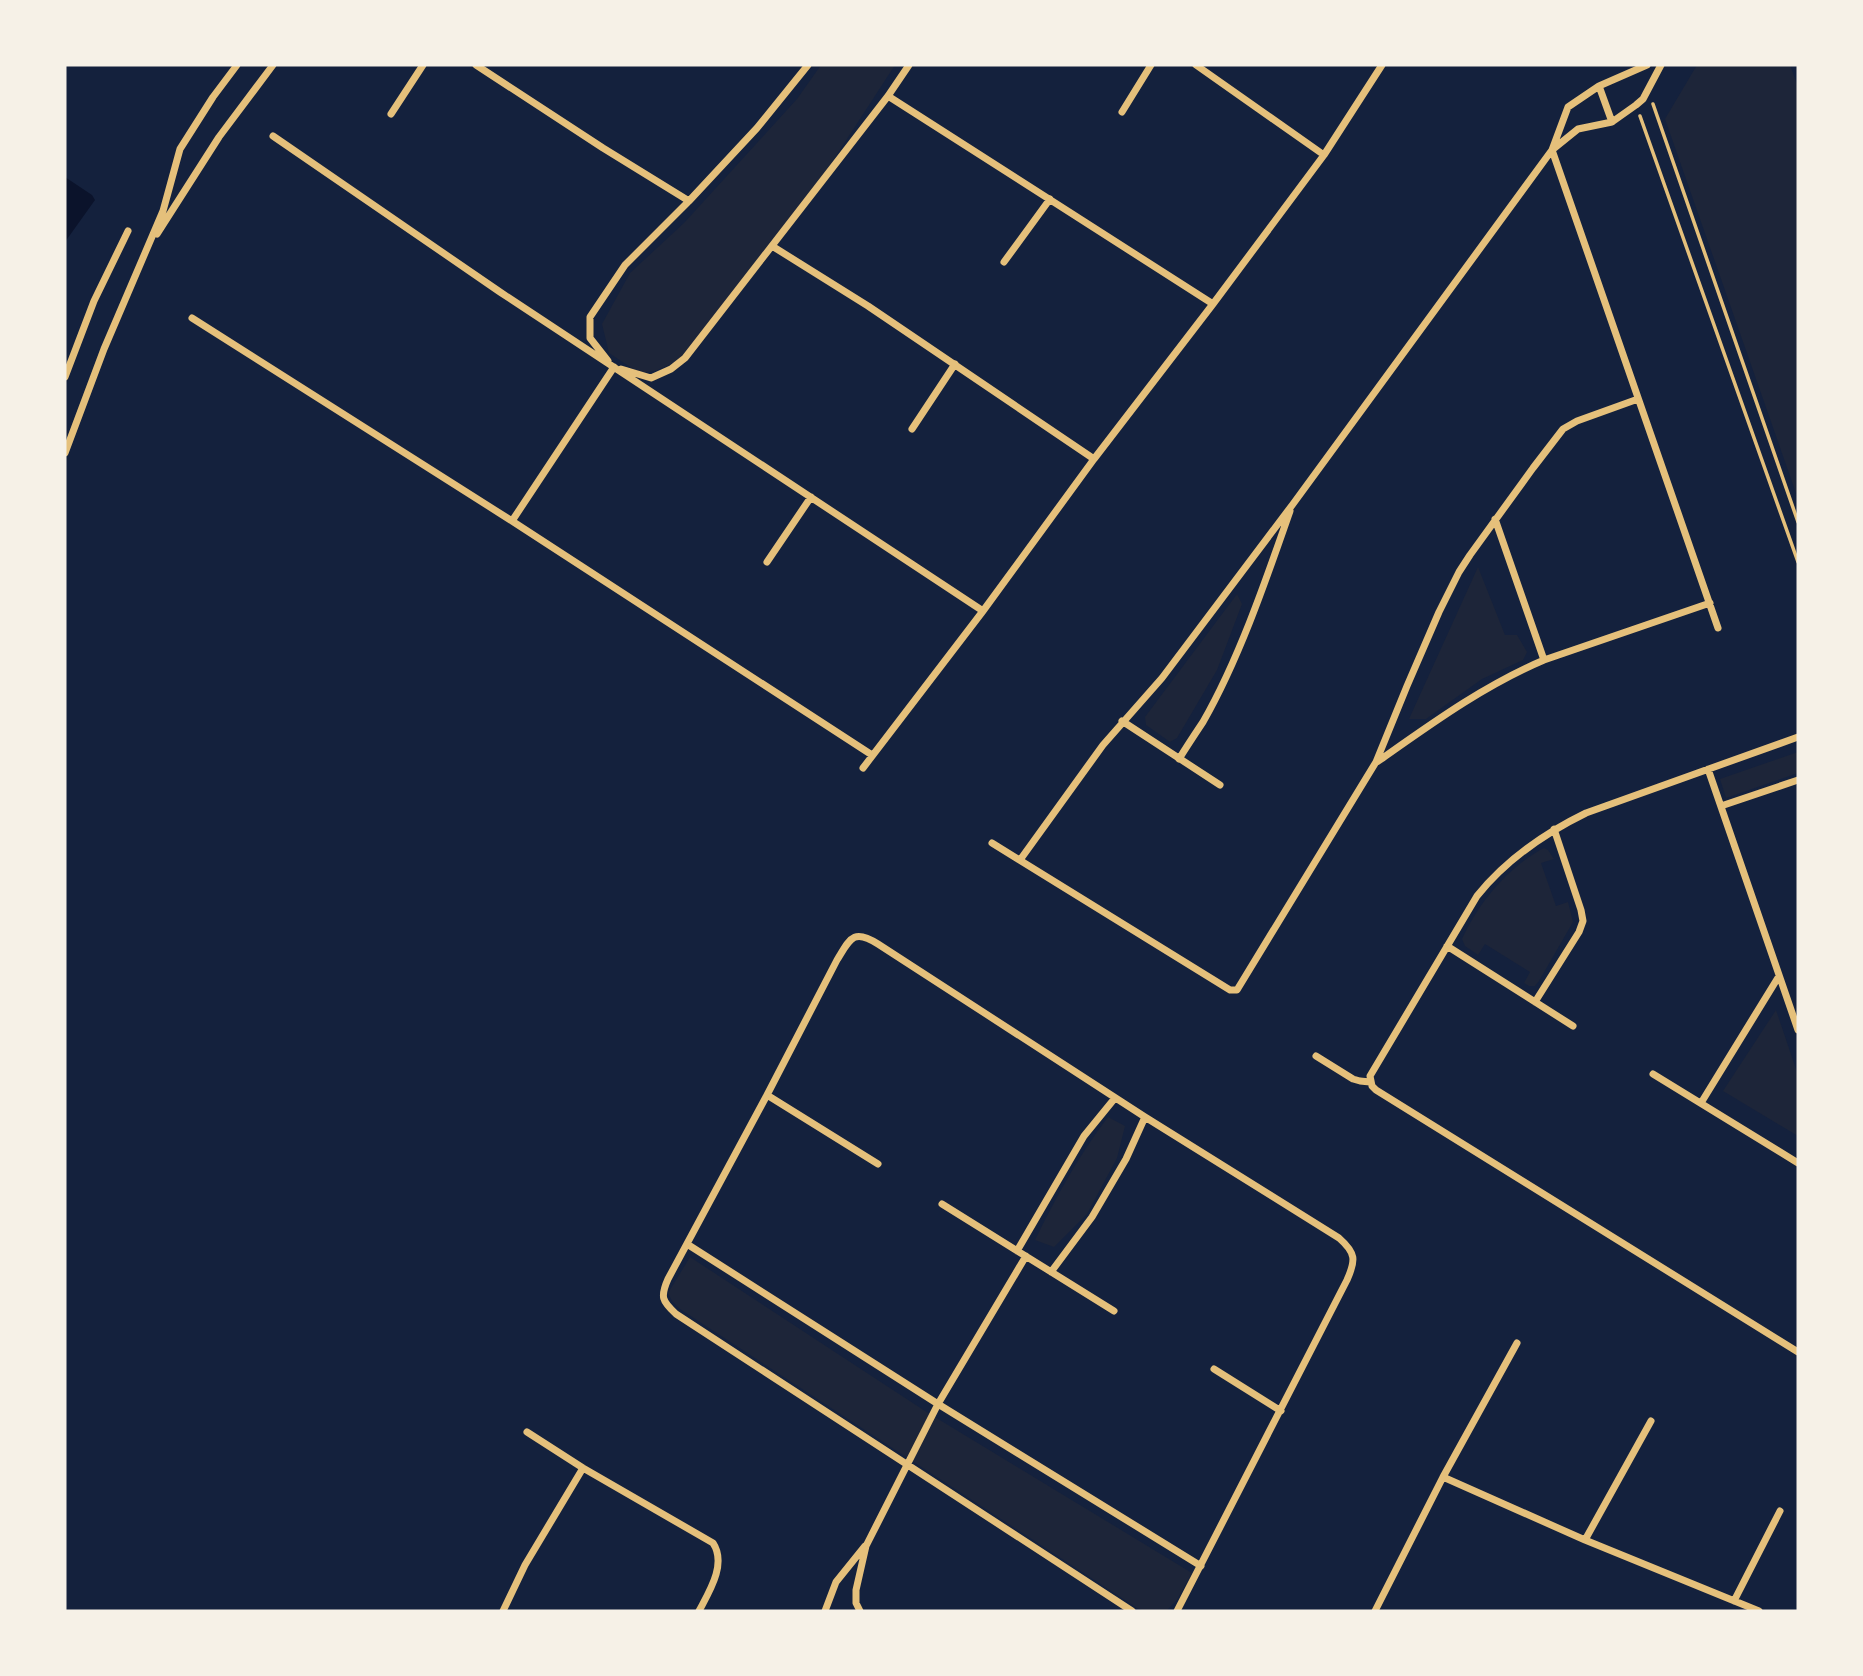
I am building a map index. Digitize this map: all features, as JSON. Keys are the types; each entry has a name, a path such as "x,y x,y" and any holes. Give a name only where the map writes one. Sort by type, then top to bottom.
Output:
{"street":[{"path":"65,453 104,349 163,211 180,149 237,65"},
{"path":"147,250 219,137 274,65"},
{"path":"391,114 423,65"},
{"path":"476,65 688,201"},
{"path":"808,65 757,128 625,265 590,317 590,338 614,367 651,378 671,369 685,358 888,96 909,65"},
{"path":"1122,112 1151,65"},
{"path":"1196,65 1324,155"},
{"path":"863,768 1324,155 1382,65"},
{"path":"1647,65 1599,86 1568,107 1552,150 1718,628"},
{"path":"1020,860 1102,745 1162,678 1293,504 1552,150 1578,129 1612,122 1636,105 1643,99 1661,65"},
{"path":"1599,86 1612,122"},
{"path":"888,96 1213,304"},
{"path":"273,136 500,292 983,611"},
{"path":"1004,262 1050,199"},
{"path":"65,377 94,301 128,231"},
{"path":"772,246 868,306 1094,459"},
{"path":"192,318 512,521 872,755"},
{"path":"912,429 955,364"},
{"path":"512,521 614,367"},
{"path":"992,843 1230,990 1237,990 1376,762 1448,594 1495,519 1563,429 1577,421 1638,399"},
{"path":"767,562 811,498"},
{"path":"1179,758 1203,722 1236,652 1293,504"},
{"path":"1495,519 1544,660"},
{"path":"1376,762 1500,680 1544,660 1710,603"},
{"path":"1122,721 1220,785"},
{"path":"1798,737 1586,813 1521,853 1487,883 1477,896 1371,1071 1370,1082 1376,1090 1798,1352"},
{"path":"1708,769 1798,1030"},
{"path":"1721,806 1798,780"},
{"path":"1535,1002 1576,937 1583,921 1555,830"},
{"path":"1132,1611 676,1314 663,1299 662,1292 837,960 856,936 864,935 1145,1118 1339,1238 1354,1258 1352,1270 1177,1611"},
{"path":"1447,946 1573,1026"},
{"path":"1701,1103 1779,976"},
{"path":"1316,1056 1353,1079 1370,1082"},
{"path":"1653,1074 1798,1163"},
{"path":"767,1095 878,1164"},
{"path":"1017,1251 1084,1136 1115,1098"},
{"path":"1051,1272 1092,1217 1126,1159 1145,1118"},
{"path":"942,1205 1114,1311"},
{"path":"687,1244 938,1404 1201,1566"},
{"path":"860,1611 856,1602 856,1590 866,1546 938,1404 1026,1256"},
{"path":"1375,1611 1443,1477 1517,1343"},
{"path":"1213,1369 1281,1411"},
{"path":"1584,1540 1651,1422"},
{"path":"527,1432 583,1468 713,1543 718,1552 718,1564 708,1595 699,1611"},
{"path":"503,1611 537,1543 583,1468"},
{"path":"1443,1477 1584,1540 1759,1611"},
{"path":"1734,1601 1780,1511"},
{"path":"825,1611 836,1582 866,1546"}],"path":[{"path":"1648,90 1798,522"},
{"path":"1636,105 1798,562"}],"shaded area":[{"path":"821,65 895,65 808,199 685,358 655,371 639,373 609,353 602,324 630,273 684,223 797,99"},
{"path":"1697,65 1790,65 1798,87 1798,499 1665,119"},
{"path":"65,177 92,195 95,200 65,242"},
{"path":"1478,567 1505,635 1517,635 1527,652 1523,660 1482,679 1426,719 1409,719"},
{"path":"1237,594 1242,604 1217,670 1177,738 1170,742 1146,725 1145,717"},
{"path":"1798,752 1798,773 1726,798 1720,779"},
{"path":"1544,848 1554,859 1541,863 1556,906 1568,902 1573,922 1539,981 1535,986 1529,986 1524,983 1530,972 1485,944 1478,955 1465,946 1462,939 1477,912 1496,887 1518,865"},
{"path":"1776,1010 1798,1075 1798,1136 1723,1091"},
{"path":"1108,1117 1125,1126 1117,1158 1087,1214 1054,1247 1035,1240 1068,1177"},
{"path":"690,1257 925,1411 1192,1573 1177,1600 1166,1611 1145,1611 1137,1608 680,1309 668,1293"}]}
